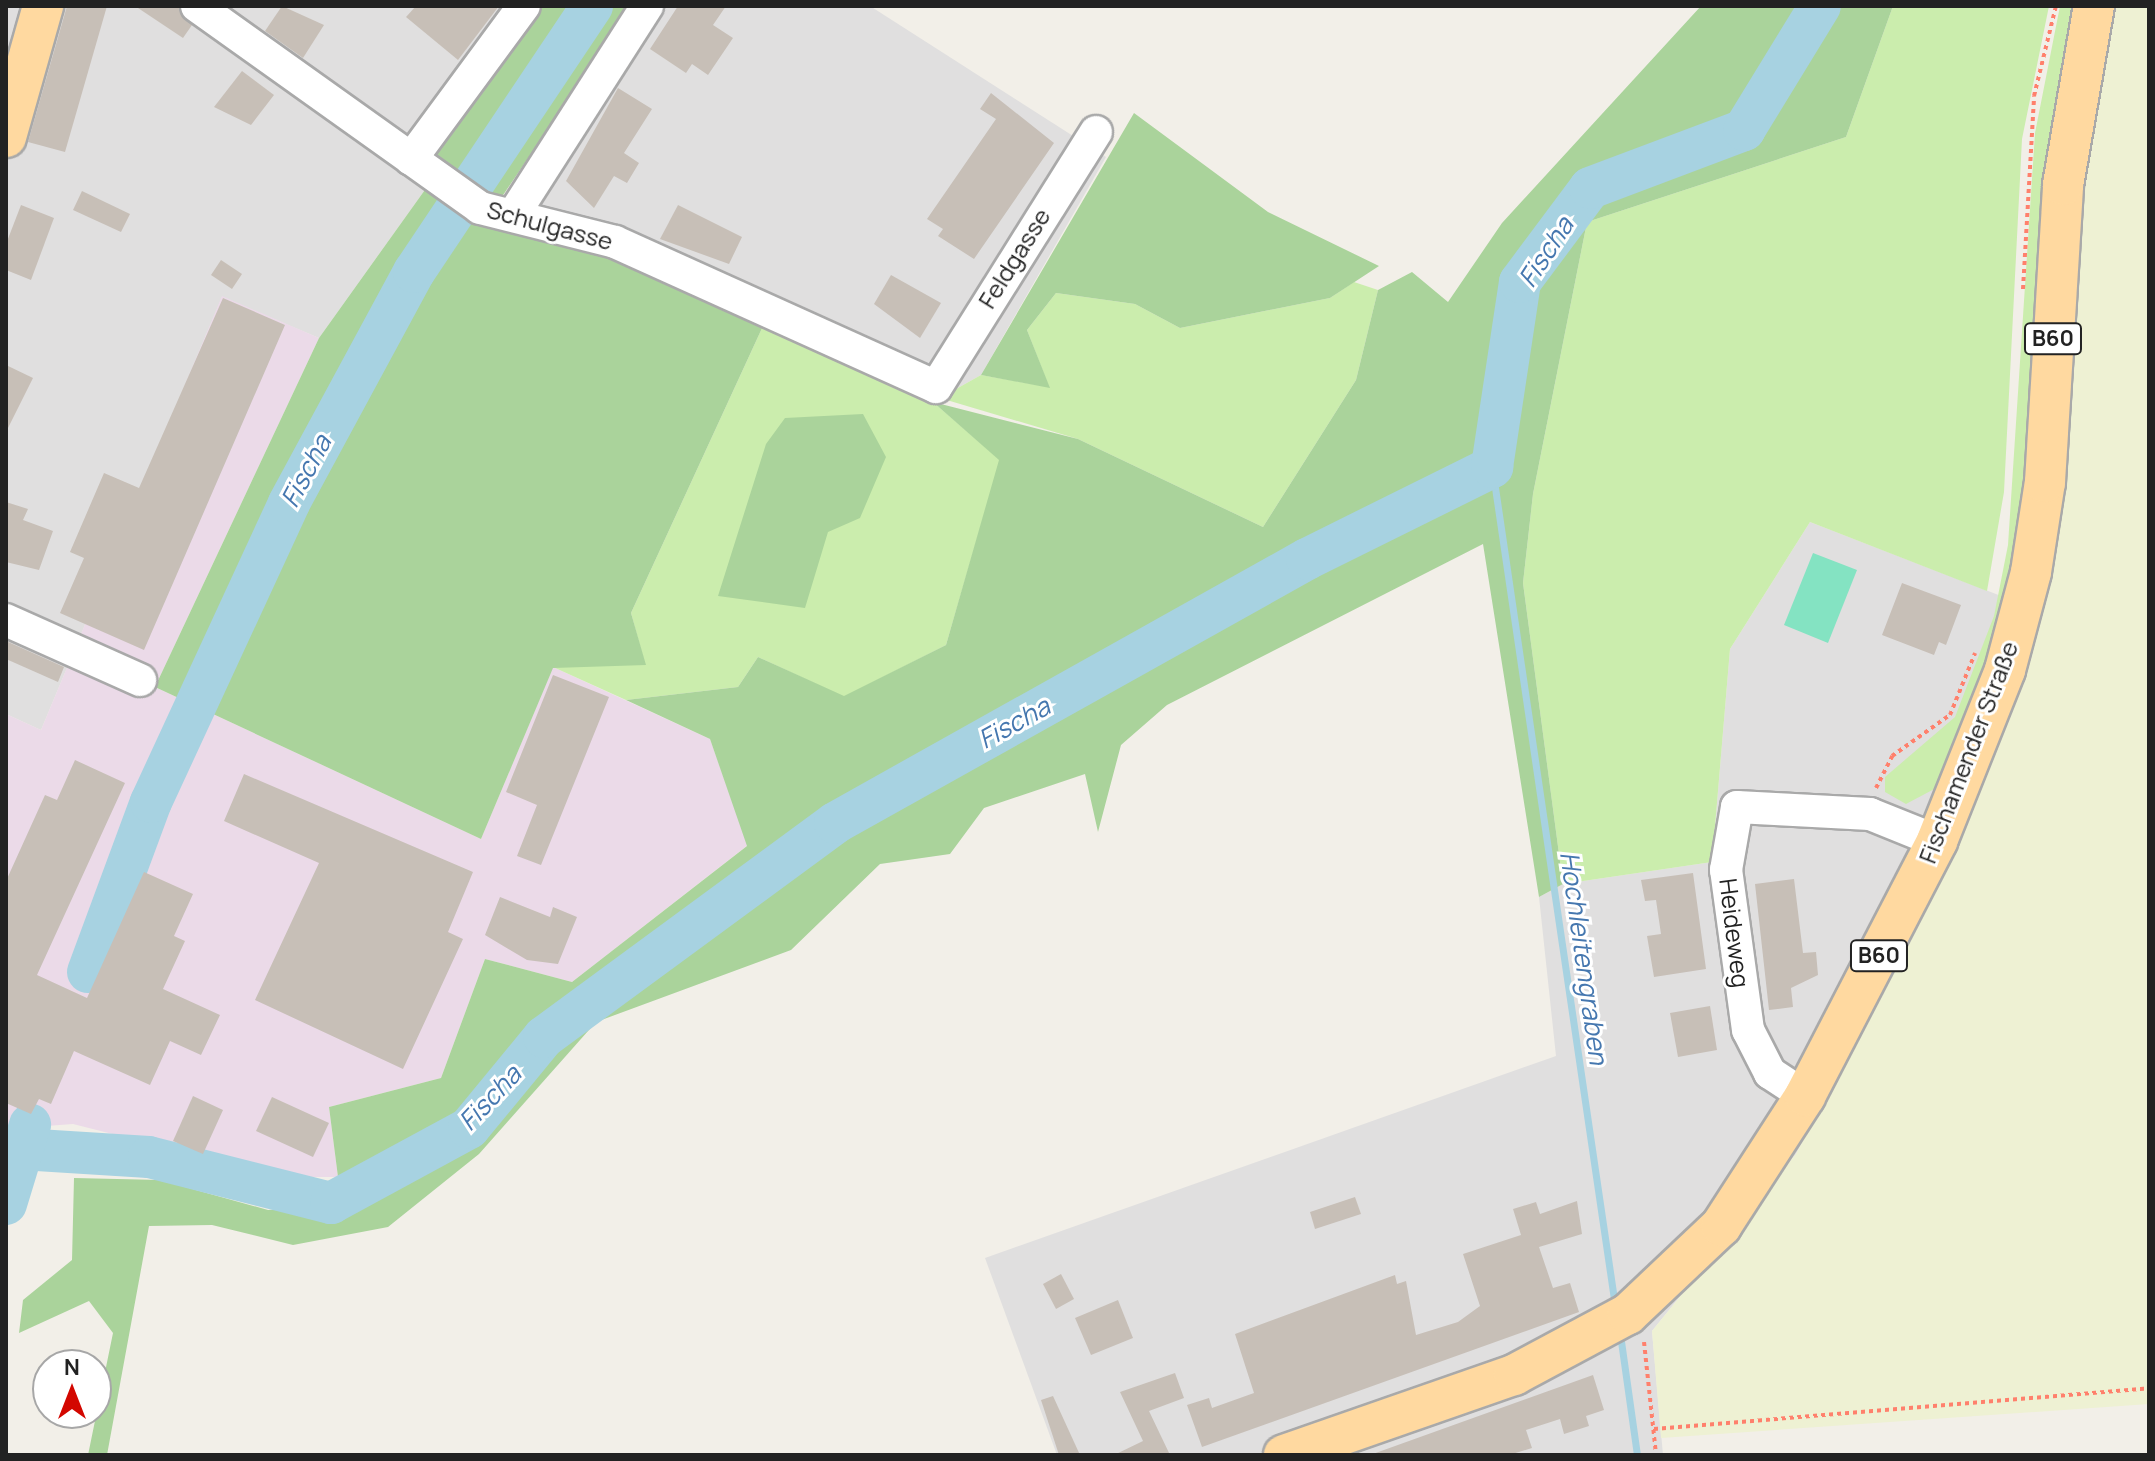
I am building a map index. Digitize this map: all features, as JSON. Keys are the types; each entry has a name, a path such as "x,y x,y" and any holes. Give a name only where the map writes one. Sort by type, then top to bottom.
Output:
{"main road":[{"path":"6,137 43,6"},
{"name":"Fischamender Straße","path":"1284,1455 1514,1375 1622,1317 1721,1226 1805,1096 1937,841 2005,670 2031,572 2045,482 2063,185 2094,6"}],"street":[{"name":"Schulgasse","path":"197,6 480,208 514,214 615,242 936,387"},
{"path":"411,159 524,6"},
{"path":"514,214 647,6"},
{"name":"Feldgasse","path":"936,387 1096,132"},
{"path":"6,620 140,680"},
{"name":"Heideweg","path":"1805,1096 1770,1073 1748,1030 1726,870 1737,807 1870,814 1937,841"}],"path":[{"path":"2022,300 2034,96 2056,6"},
{"path":"1870,814 1892,756 1950,715 1977,649"},
{"path":"1622,1317 1654,1429 1656,1455"},
{"path":"1654,1429 2149,1388"}],"shaded area":[{"path":"6,6 538,6 427,187 319,338 222,297 41,730 6,714"},
{"path":"636,6 870,6 1106,157 981,375 933,402 500,214"},
{"path":"222,296 319,338 155,687 481,839 553,667 710,739 748,845 572,982 485,959 441,1078 329,1107 338,1177 283,1177 73,1124 6,1129 6,714 41,730"},
{"path":"1810,522 2037,610 1957,850 1796,1154 1652,1331 1663,1455 1057,1455 985,1258 1556,1056 1539,897 1563,884 1712,862 1730,649"}],"green space":[{"path":"538,6 631,6 495,207 763,326 631,613 646,665 553,668 481,839 155,687 319,338 427,187 435,156"},
{"path":"1701,6 1893,6 1846,137 1587,222 1533,494 1523,583 1563,884 1539,897 1483,544 1167,705 1121,745 1098,832 1085,774 984,808 950,854 880,864 791,950 596,1022 479,1154 388,1227 293,1245 212,1225 149,1226 112,1428 110,1349 113,1333 89,1301 19,1333 23,1300 72,1260 74,1178 160,1180 268,1210 350,1205 338,1177 329,1107 441,1078 485,959 572,982 747,846 710,739 626,700 738,687 758,657 844,696 946,645 999,460 933,402 1078,439 1263,527 1356,380 1378,290 1412,272 1448,302 1502,223"},
{"path":"1893,6 2049,6 2022,139 2004,492 1987,591 1810,522 1730,649 1712,862 1563,884 1523,583 1533,494 1587,222 1846,137"},
{"path":"2060,6 2081,6 2036,423 1999,645 1940,786 1906,804 1885,792 1885,777 1955,717 1994,616 2008,545 2035,133"},
{"path":"2109,6 2149,6 2149,1404 1661,1438 1652,1331 1796,1154 1957,850 2037,610 2077,174"},
{"path":"1134,113 1268,212 1379,266 1330,298 1180,328 1135,304 1056,293 1027,330 1050,388 981,375"},
{"path":"1354,282 1378,290 1356,380 1263,527 1078,439 940,398 981,375 1049,387 1027,330 1056,293 1135,304 1180,328 1330,298"},
{"path":"763,326 933,402 1000,460 946,645 844,697 758,657 738,687 626,700 553,667 645,664 631,613"},
{"path":"863,414 886,457 860,518 828,532 805,608 718,596 766,444 785,418"},
{"path":"1813,553 1857,570 1828,643 1784,625"},
{"path":"93,1429 112,1429 107,1455 88,1455"}],"building":[{"path":"67,6 107,6 65,152 28,142"},
{"path":"135,6 178,6 192,25 183,38"},
{"path":"282,6 324,25 303,58 265,31"},
{"path":"416,6 499,6 458,60 406,17"},
{"path":"678,6 726,6 713,25 733,38 708,75 692,64 686,73 650,49"},
{"path":"242,71 274,95 251,125 214,107"},
{"path":"618,88 652,109 624,153 639,163 627,183 614,176 594,208 566,181"},
{"path":"991,93 1054,143 974,259 938,236 943,229 927,219 996,119 980,109"},
{"path":"82,191 130,214 121,232 73,210"},
{"path":"21,205 54,218 31,280 6,270 6,244"},
{"path":"678,205 742,237 729,264 660,239"},
{"path":"221,260 242,274 232,289 211,275"},
{"path":"891,275 941,303 920,338 874,304"},
{"path":"223,298 285,325 144,650 60,613 84,558 70,552 104,473 139,488"},
{"path":"6,365 33,378 6,432"},
{"path":"6,502 28,509 23,520 53,531 39,570 6,562"},
{"path":"1902,583 1961,605 1946,645 1939,642 1934,655 1882,635"},
{"path":"6,641 64,667 58,682 6,659"},
{"path":"553,675 609,697 541,865 517,856 537,805 506,792"},
{"path":"75,760 125,783 37,975 87,998 144,872 193,894 174,936 185,941 163,989 220,1015 201,1055 170,1041 150,1085 74,1051 51,1104 39,1099 31,1114 6,1103 6,881 45,795 57,800"},
{"path":"244,774 473,872 448,932 463,939 403,1069 255,1000 319,863 224,821"},
{"path":"1693,873 1706,969 1654,977 1647,936 1661,934 1656,900 1645,901 1641,880"},
{"path":"1794,879 1803,953 1816,952 1818,975 1791,988 1793,1007 1769,1010 1755,884"},
{"path":"500,897 550,917 553,907 577,917 558,964 527,960 485,935"},
{"path":"1710,1006 1717,1050 1678,1057 1670,1013"},
{"path":"193,1096 223,1110 203,1154 173,1141"},
{"path":"272,1097 329,1123 313,1157 256,1131"},
{"path":"1355,1197 1361,1214 1315,1229 1310,1212"},
{"path":"1577,1201 1582,1234 1539,1247 1553,1288 1570,1283 1579,1312 1202,1447 1187,1405 1209,1398 1212,1408 1254,1393 1235,1334 1395,1275 1397,1284 1406,1281 1416,1335 1458,1322 1480,1306 1463,1254 1521,1235 1513,1209 1536,1202 1540,1214"},
{"path":"1061,1274 1074,1299 1056,1309 1043,1284"},
{"path":"1118,1300 1133,1338 1091,1355 1075,1318"},
{"path":"1175,1373 1184,1398 1149,1411 1170,1455 1114,1455 1143,1441 1120,1392"},
{"path":"1593,1375 1604,1410 1586,1416 1589,1426 1564,1434 1560,1419 1526,1430 1532,1448 1509,1455 1370,1455"},
{"path":"1053,1396 1080,1455 1059,1455 1041,1400"}],"waterway":[{"name":"Fischa","path":"88,972 151,802 289,503 414,272 592,6"},
{"name":"Fischa","path":"21,1149 149,1157 331,1203 469,1128 544,1037 835,823 1307,559 1492,467 1520,282 1590,188 1744,130 1820,6"},
{"name":"Hochleitengraben","path":"1492,467 1615,1306"},
{"name":"Fischa","path":"6,1204 30,1125"},
{"name":"Hochleitengraben","path":"1620,1334 1637,1455"}]}
